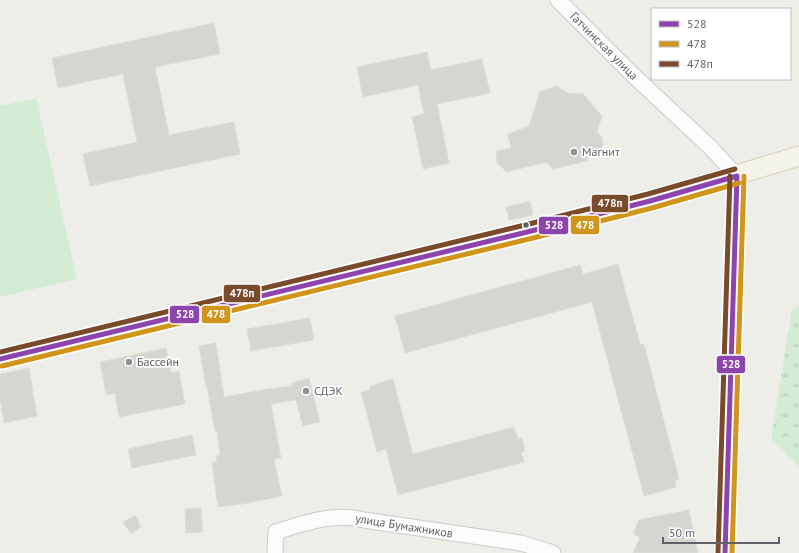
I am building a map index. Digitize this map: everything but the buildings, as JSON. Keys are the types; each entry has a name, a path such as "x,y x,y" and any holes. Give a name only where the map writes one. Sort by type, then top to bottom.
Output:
{"main road":[{"path":"0,359 650,201 738,176 799,156"}],"street":[{"name":"Гатчинская улица","path":"558,0 634,76 710,147 738,176"},
{"path":"725,553 738,176"},
{"name":"улица Бумажников","path":"275,553 276,532 321,519 352,517 521,543 553,553"}],"green space":[{"path":"36,98 77,279 0,297 0,106"},
{"path":"799,306 799,466 771,438 792,310"}],"transit line":[{"name":"478п","path":"0,352 525,225 648,194 735,169"},
{"name":"478п","path":"718,553 730,176"},
{"name":"528","path":"0,359 527,232 650,201 737,176"},
{"name":"528","path":"725,553 737,176"},
{"name":"478","path":"732,553 744,176"},
{"name":"478","path":"2,366 529,239 652,208 739,183"}],"place":[{"name":"Магнит","path":"574,152"},
{"name":"Бассейн","path":"129,362"},
{"name":"СДЭК","path":"306,391"}]}
